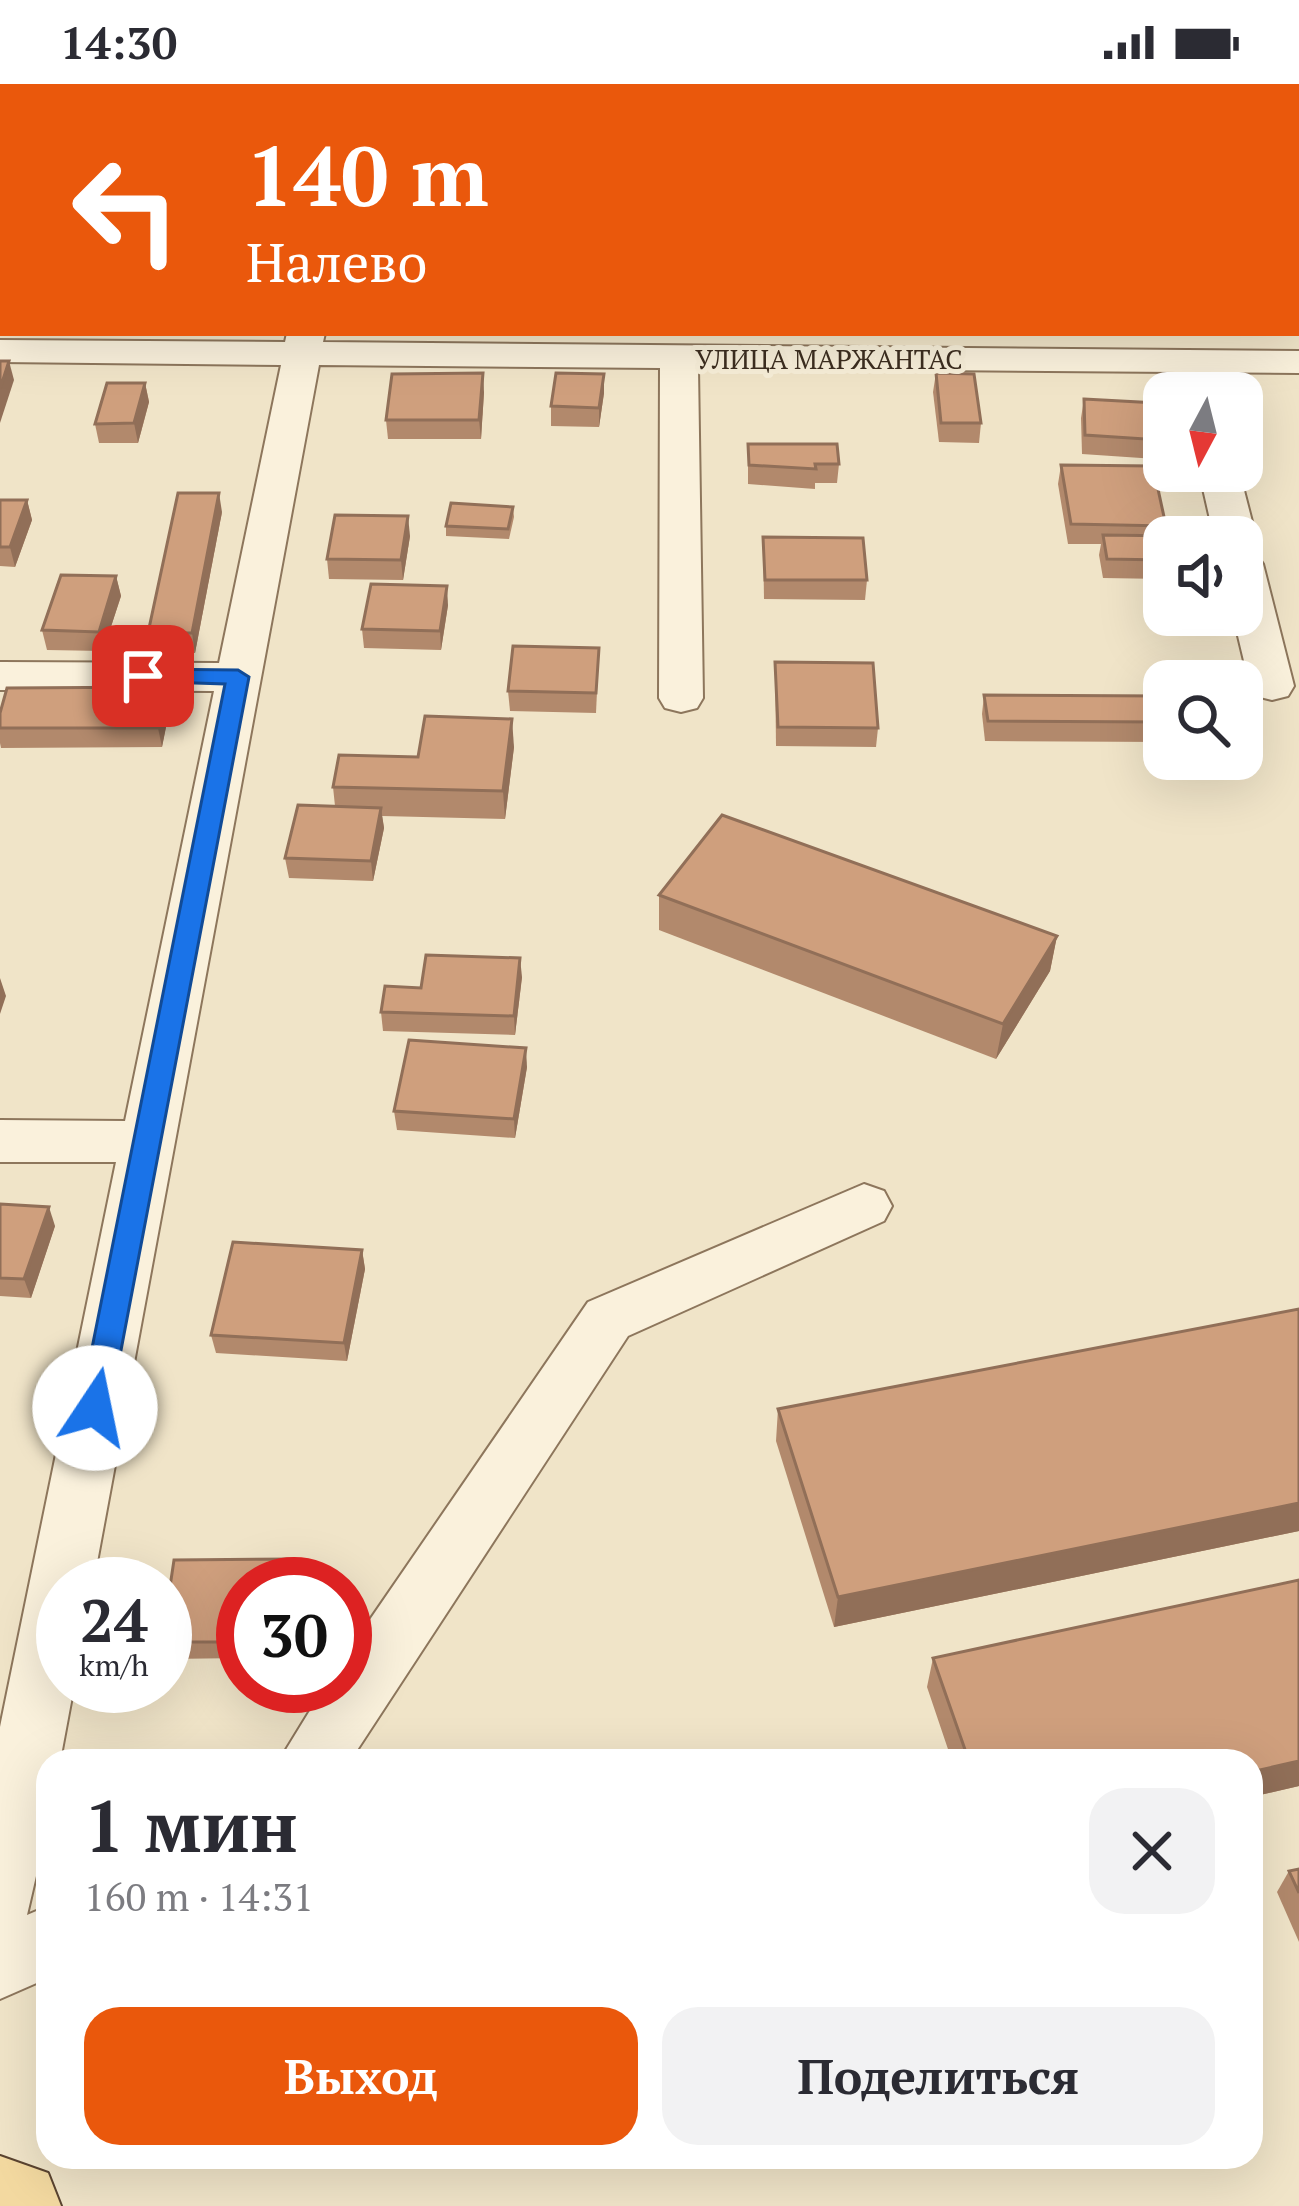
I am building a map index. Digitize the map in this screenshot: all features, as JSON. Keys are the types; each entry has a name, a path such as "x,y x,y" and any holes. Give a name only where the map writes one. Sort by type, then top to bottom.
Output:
{"main road":[{"path":"0,2202 15,2206"}],"street":[{"name":"УЛИЦА МАРЖАНТАС","path":"0,351 303,343 1143,375"},
{"path":"0,1896 303,343"},
{"path":"679,359 681,698"},
{"name":"УЛИЦА МАРЖАНТАС","path":"1231,372 1299,362"},
{"path":"1259,636 1271,686"},
{"path":"0,676 238,677"},
{"path":"0,1141 147,1142"},
{"path":"320,1749 608,1319 864,1206"},
{"path":"0,1964 36,1947"}],"building":[{"path":"0,361 9,361 0,389"},
{"path":"483,373 479,420 386,420 392,374"},
{"path":"556,373 604,374 599,408 551,406"},
{"path":"936,373 974,374 981,423 941,423"},
{"path":"107,383 145,383 134,423 95,424"},
{"path":"1084,399 1143,402 1143,439 1085,435"},
{"path":"748,444 837,444 839,464 815,464 816,469 749,465"},
{"path":"1061,465 1143,466 1143,492 1159,492 1164,516 1143,516 1143,526 1071,524"},
{"path":"178,493 219,493 192,633 148,633"},
{"path":"0,500 27,500 10,547 0,547"},
{"path":"451,503 513,507 508,529 446,526"},
{"path":"335,515 408,516 401,560 327,559"},
{"path":"1103,535 1143,536 1143,560 1107,559"},
{"path":"763,537 863,538 867,580 765,580"},
{"path":"61,575 116,576 99,632 42,630"},
{"path":"371,584 447,586 440,631 362,629"},
{"path":"513,646 599,648 596,693 508,691"},
{"path":"775,662 873,663 878,728 778,727"},
{"path":"166,687 158,728 0,728 7,688"},
{"path":"984,695 1143,696 1143,722 988,721"},
{"path":"425,716 512,719 503,791 333,787 339,755 418,757"},
{"path":"298,805 381,808 371,861 285,858"},
{"path":"722,815 1057,936 1003,1024 659,895"},
{"path":"426,955 520,958 514,1016 381,1012 385,986 421,988"},
{"path":"409,1040 526,1048 514,1119 394,1111"},
{"path":"0,1204 49,1207 24,1279 0,1278"},
{"path":"233,1242 362,1250 344,1343 211,1335"},
{"path":"1299,1309 1299,1503 838,1597 778,1409"},
{"path":"192,1560 216,1560 216,1642 192,1642"},
{"path":"1299,1580 1299,1761 1263,1769 1263,1749 965,1749 933,1658"},
{"path":"1299,1869 1299,1893 1289,1871"}],"route":[{"path":"95,1408 238,677 143,676"}]}
